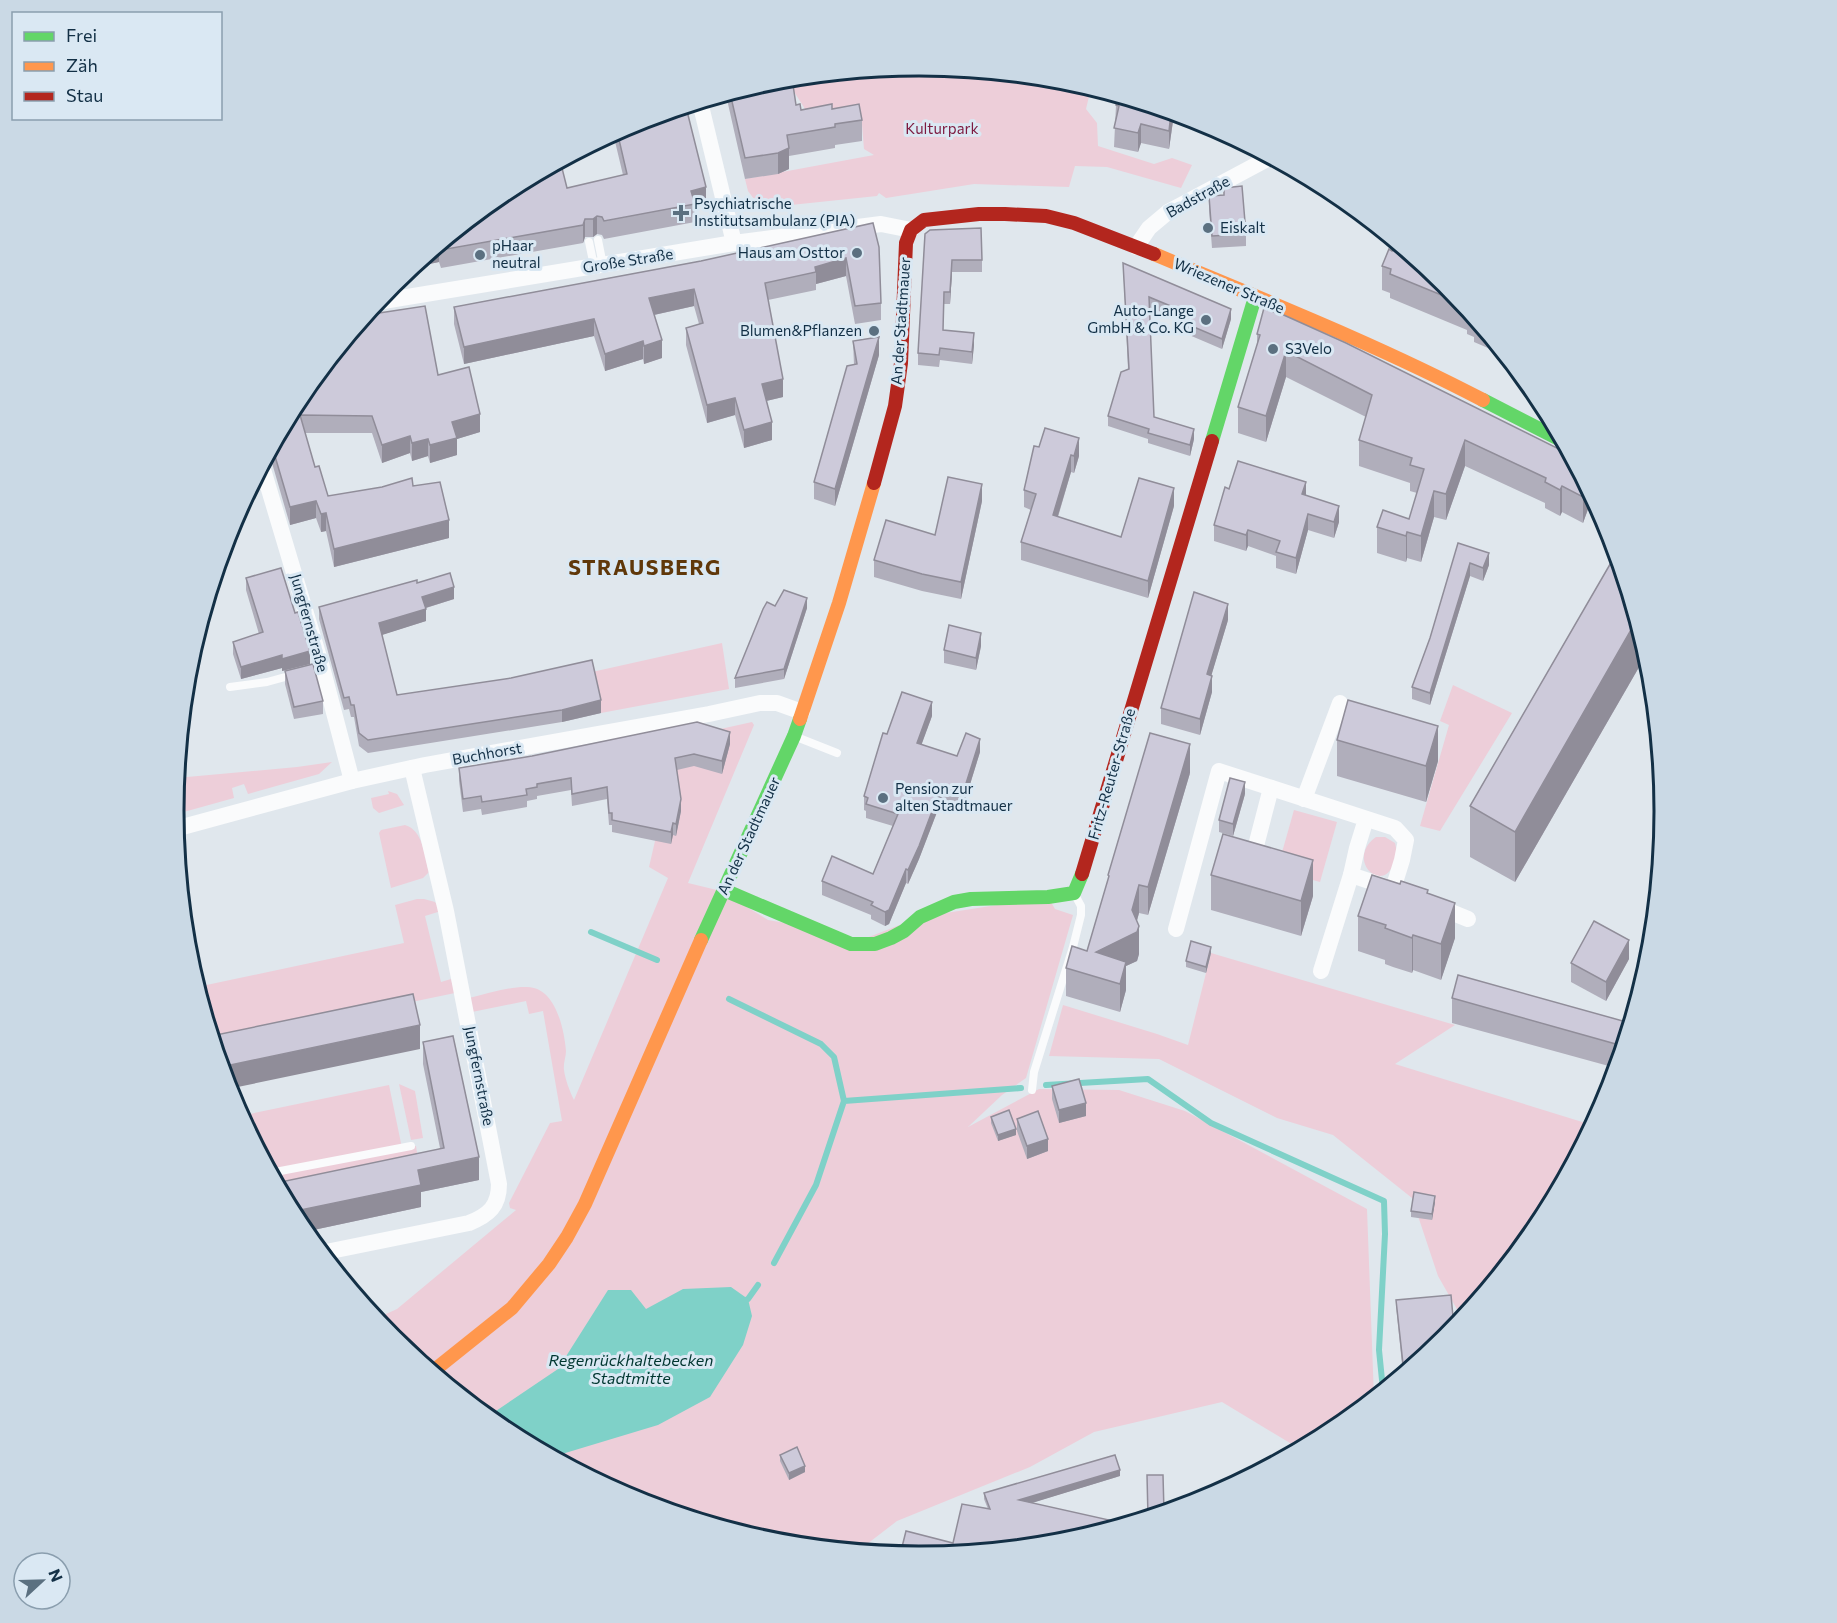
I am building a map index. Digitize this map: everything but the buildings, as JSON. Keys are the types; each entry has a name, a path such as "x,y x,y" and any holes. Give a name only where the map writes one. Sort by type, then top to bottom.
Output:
{"street":[{"path":"702,110 734,243"},
{"name":"Badstraße","path":"1136,247 1149,228 1168,212 1262,162"},
{"name":"Wriezener Straße","path":"911,230 924,220 979,214 1046,216 1074,223 1114,237 1336,330 1442,378 1549,434"},
{"name":"Große Straße","path":"392,300 734,243 880,224 911,230"},
{"name":"An der Stadtmauer","path":"438,1367 512,1308 549,1264 567,1237 585,1204 667,1015 794,736 839,603 895,406 901,363 906,243 911,230"},
{"name":"Fritz-Reuter-Straße","path":"1074,893 1084,868 1255,297"},
{"name":"Jungfernstraße","path":"265,475 317,668 352,781"},
{"name":"Buchhorst","path":"184,827 352,781 412,768 760,703 777,703 802,712"},
{"path":"1304,799 1340,703"},
{"name":"Jungfernstraße","path":"329,1251 469,1224 482,1218 495,1205 499,1195 499,1184 446,911 412,768"},
{"path":"1176,929 1219,771 1395,828 1406,840 1399,891 1351,875"},
{"path":"1252,861 1271,788"},
{"path":"1322,971 1366,819"},
{"path":"724,890 851,944 875,944 891,938 904,931 920,917 954,902 971,899 1048,897 1074,893"},
{"path":"1425,902 1468,919"}],"lane":[{"path":"593,241 599,266"},
{"path":"230,687 267,682 300,673"},
{"path":"794,736 837,753"},
{"path":"1032,1090 1034,1072 1081,915 1074,893"},
{"path":"278,1171 411,1146"}],"green space":[{"name":"Kulturpark","path":"918,76 1014,83 1089,97 1086,109 1097,123 1098,146 1154,164 1172,158 1192,165 1181,188 1107,167 1075,166 1069,187 974,184 886,198 879,193 877,196 761,208 748,191 745,179 874,155 864,149 862,124 818,118 805,109 792,88 870,78"},
{"path":"722,643 729,689 601,713 592,672"},
{"path":"1453,685 1512,713 1440,831 1420,826 1449,725 1440,721"},
{"path":"752,722 754,725 688,883 721,891 768,920 814,928 851,944 920,917 1048,897 1055,909 1073,915 1026,1078 1002,1095 968,1127 1039,1089 1119,1090 1185,1111 1367,1209 1374,1389 1327,1423 1292,1444 1222,1402 1094,1432 1030,1467 897,1521 866,1545 775,1532 728,1521 637,1491 593,1471 510,1423 434,1364 384,1315 397,1309 516,1210 510,1208 509,1203 550,1123 562,1121 543,1011 529,1014 526,1001 472,1012 469,998 518,987 535,988 544,993 551,1000 560,1020 566,1051 565,1074 574,1100 668,878 649,867 655,841 653,744"},
{"path":"332,762 319,774 248,794 244,784 232,788 234,798 184,812 185,777"},
{"path":"388,791 397,794 404,805 379,813 373,808 371,798 389,794"},
{"path":"1294,810 1337,822 1320,882 1277,870"},
{"path":"405,825 416,832 429,872 423,878 391,888 379,833 381,830"},
{"path":"1376,837 1385,837 1395,843 1396,848 1394,862 1389,872 1382,876 1369,871 1365,864 1364,855 1367,846"},
{"path":"417,899 435,902 441,911 425,916 441,982 451,979 455,993 221,1042 205,985 404,943 395,905"},
{"path":"1211,953 1455,1025 1395,1064 1585,1123 1530,1220 1502,1259 1458,1310 1438,1276 1412,1198 1333,1135 1277,1118 1159,1059 1049,1056 1063,1005 1188,1045"},
{"path":"399,1084 415,1091 423,1138 411,1140"},
{"path":"389,1085 402,1148 416,1146 418,1159 287,1186 249,1114"}],"water":[{"name":"Regenrückhaltebecken Stadtmitte","path":"731,1287 748,1299 752,1316 743,1345 710,1397 658,1425 562,1454 495,1412 558,1369 608,1290 631,1290 646,1309 683,1289"}],"waterway":[{"path":"591,932 657,960"},
{"path":"729,999 821,1044 834,1057 844,1101"},
{"path":"1046,1085 1148,1079 1211,1123 1384,1201 1385,1234 1379,1350 1382,1381"},
{"path":"774,1263 816,1185 844,1101 1021,1088"},
{"path":"742,1302 748,1299 758,1285"}],"traffic: fast":[{"path":"1212,441 1255,297"},
{"path":"1483,400 1549,434"},
{"path":"701,940 800,719"},
{"path":"724,890 851,944 875,944 904,931 920,917 954,902 971,899 1048,897 1074,893 1082,874"}],"traffic: slow":[{"path":"1154,254 1361,341 1483,400"},
{"path":"800,719 839,603 874,483"},
{"path":"438,1367 512,1308 549,1264 567,1237 585,1204 701,940"}],"traffic: jam":[{"path":"874,483 895,406 901,363 906,243 911,230 924,220 979,214 1046,216 1074,223 1154,254"},
{"path":"1082,874 1212,441"}],"place":[{"name":"Psychiatrische Institutsambulanz (PIA)","path":"681,213"},
{"name":"Eiskalt","path":"1208,228"},
{"name":"Haus am Osttor","path":"857,253"},
{"name":"pHaar neutral","path":"480,255"},
{"name":"Auto-Lange GmbH & Co. KG","path":"1206,320"},
{"name":"Blumen&Pflanzen","path":"874,331"},
{"name":"S3Velo","path":"1273,349"},
{"name":"Pension zur alten Stadtmauer","path":"883,798"}],"district":[{"name":"STRAUSBERG","path":"645,568"}]}
